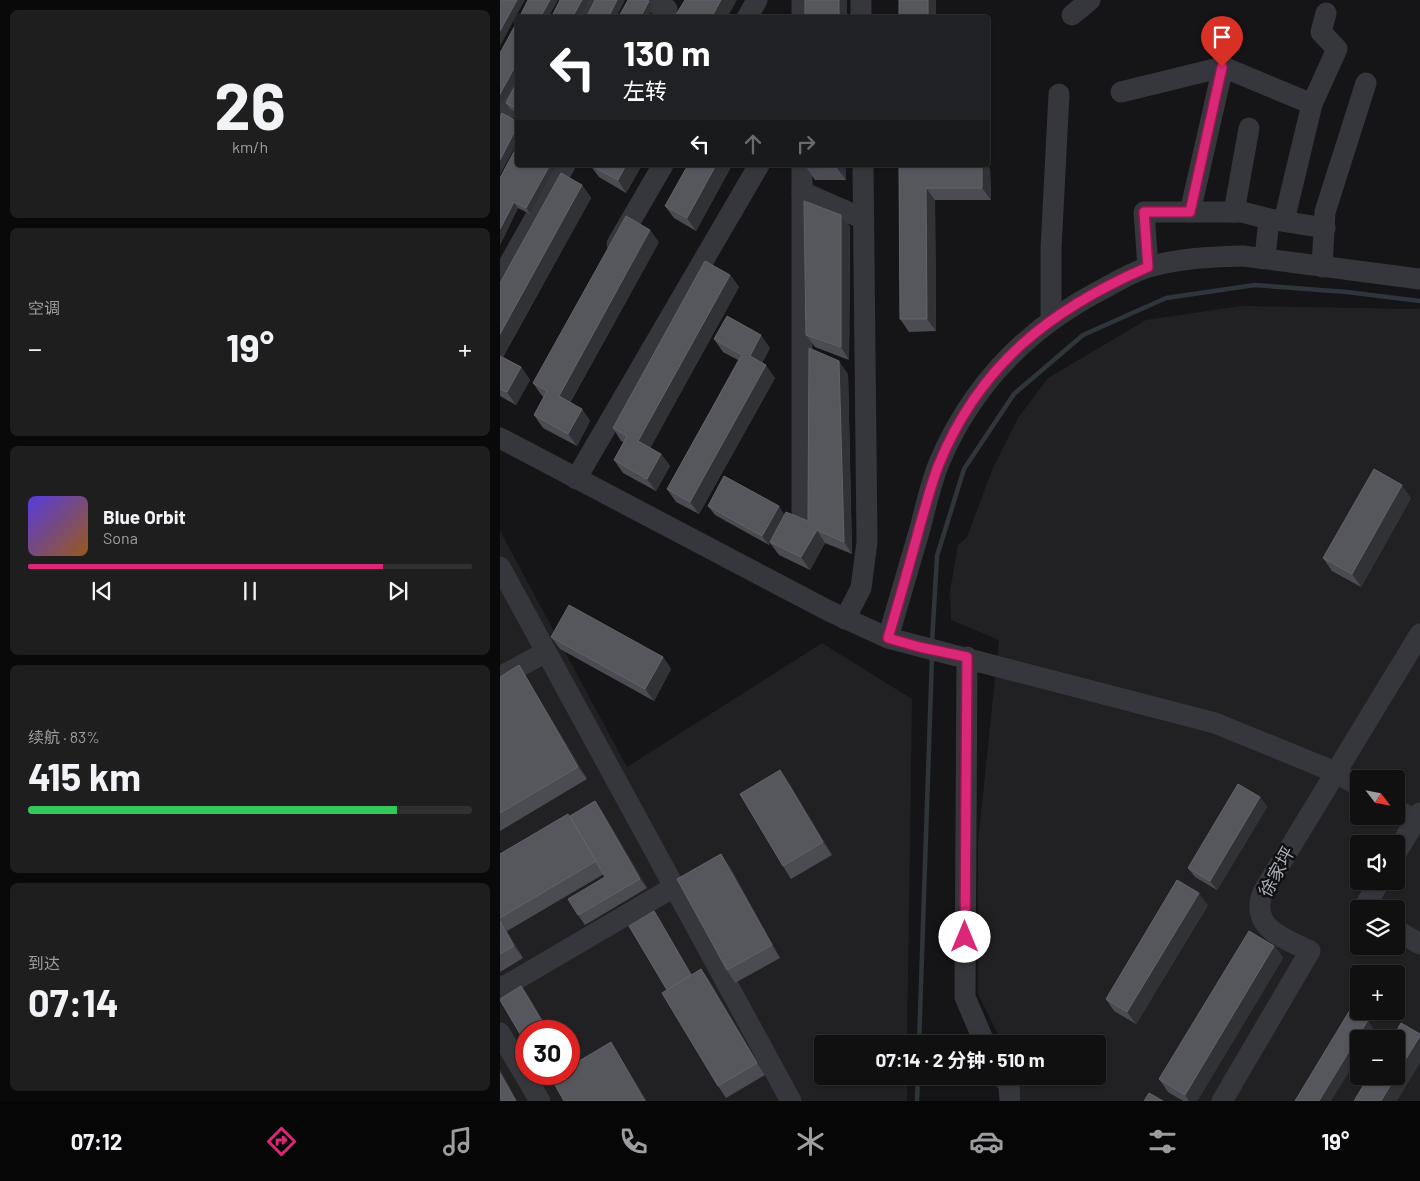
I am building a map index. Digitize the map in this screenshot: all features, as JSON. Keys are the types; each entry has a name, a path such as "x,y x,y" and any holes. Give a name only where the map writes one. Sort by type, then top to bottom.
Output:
{"street":[{"path":"587,15 594,0"},
{"path":"749,15 757,0"},
{"path":"802,0 802,15"},
{"path":"861,0 861,15"},
{"path":"1072,15 1090,0"},
{"path":"1265,258 1312,104 1337,49 1321,32 1326,13"},
{"path":"1121,92 1222,67 1312,104"},
{"path":"1190,212 1222,67"},
{"path":"1322,267 1326,212 1366,83"},
{"path":"506,116 515,94"},
{"path":"1051,320 1051,249 1059,94"},
{"path":"1234,212 1249,128"},
{"path":"500,280 564,167"},
{"path":"608,260 662,167"},
{"path":"576,479 758,167"},
{"path":"802,167 802,511"},
{"path":"845,619 861,588 867,542 863,167"},
{"path":"802,192 864,219"},
{"path":"1148,267 1144,212 1242,212 1324,228"},
{"path":"888,638 930,490 949,440 962,417 993,374 1017,348 1051,320 1096,292 1148,267 1172,262 1221,257 1265,258 1420,279"},
{"path":"500,438 845,619 888,638 1215,722 1336,772 1350,781"},
{"path":"500,567 791,1101"},
{"name":"徐家坪","path":"1222,1101 1310,951 1274,933 1267,927 1259,910 1263,892 1336,772 1414,657 1420,634"},
{"path":"500,678 546,652"},
{"path":"959,656 965,997 981,1035"},
{"path":"1405,812 1418,817 1405,838"},
{"path":"500,989 674,887"},
{"path":"1405,935 1420,944"},
{"path":"500,1033 540,1101"},
{"path":"1009,1085 1010,1101"}],"shaded area":[{"path":"1241,306 1420,309 1420,1101 1021,1101 1019,1085 1106,1085 1106,1035 998,1035 978,994 978,842 999,640 951,620 950,591 958,545 967,537 992,470 1018,418 1048,378 1146,320"},
{"path":"500,531 627,767 822,643 912,699 907,1035 814,1035 814,1085 907,1085 907,1101 500,1101"}],"building":[{"path":"500,0 517,0 500,31"},
{"path":"528,0 550,0 542,15 520,15"},
{"path":"560,0 582,0 574,15 552,15"},
{"path":"595,0 617,0 610,15 588,15"},
{"path":"628,0 649,1 642,15 620,15"},
{"path":"685,0 721,0 713,15 676,15"},
{"path":"805,0 839,0 839,15 805,15"},
{"path":"899,0 928,0 928,15 899,15"},
{"path":"515,26 515,66 500,94 500,53"},
{"path":"515,86 515,108 506,103"},
{"path":"502,113 515,120 515,131 500,160 500,118"},
{"path":"515,150 515,167 549,167 526,208 514,202 500,229 500,178"},
{"path":"594,167 625,167 618,180"},
{"path":"687,167 715,167 687,218 665,206"},
{"path":"899,167 982,167 982,188 926,188 927,319 900,319"},
{"path":"561,173 582,185 500,334 500,283"},
{"path":"804,201 841,215 841,347 806,335"},
{"path":"626,216 650,230 559,396 582,409 568,434 534,415 547,391 533,383"},
{"path":"705,261 730,275 638,441 661,454 647,479 614,460 627,436 613,428"},
{"path":"727,316 761,335 750,356 766,365 690,502 667,489 742,355 714,339"},
{"path":"809,348 839,361 844,542 817,530 801,557 770,542 786,512 808,521"},
{"path":"500,356 521,367 507,392 500,389"},
{"path":"1374,469 1402,485 1352,574 1323,558"},
{"path":"724,476 779,506 762,536 708,506"},
{"path":"569,605 663,657 645,689 551,637"},
{"path":"519,665 578,767 500,813 500,677"},
{"path":"780,770 823,842 783,866 740,794"},
{"path":"1238,784 1260,797 1210,881 1188,868"},
{"path":"595,801 640,879 578,915 568,899 605,877 570,816"},
{"path":"568,814 596,861 500,918 500,854"},
{"path":"721,854 772,945 727,970 677,879"},
{"path":"1177,880 1199,893 1127,1012 1106,999"},
{"path":"654,911 691,975 667,990 629,926"},
{"path":"500,921 514,946 500,954"},
{"path":"1249,931 1274,946 1185,1095 1159,1079"},
{"path":"701,969 757,1063 718,1086 662,993"},
{"path":"521,986 541,1020 515,1020 515,1025 500,999"},
{"path":"1350,1010 1350,1020 1368,1020 1362,1030 1350,1030 1350,1050 1319,1101 1295,1101"},
{"path":"1401,1023 1420,1034 1405,1060 1405,1030 1397,1030"},
{"path":"611,1042 645,1101 564,1101 555,1085 580,1085 580,1060"},
{"path":"500,1073 516,1101 500,1101"},
{"path":"1364,1085 1391,1085 1381,1101 1354,1101"},
{"path":"1149,1093 1163,1101 1144,1101"}],"waterway":[{"path":"932,643 937,556 964,469 1014,394 1083,335 1166,298 1255,285 1347,292 1420,301"},
{"path":"919,1035 932,656"},
{"path":"917,1101 918,1085"}],"route":[{"path":"965,937 967,657 919,647 888,638 930,490 938,465 962,417 993,374 1011,354 1030,336 1073,305 1148,267 1144,212 1190,212 1222,67"}]}
